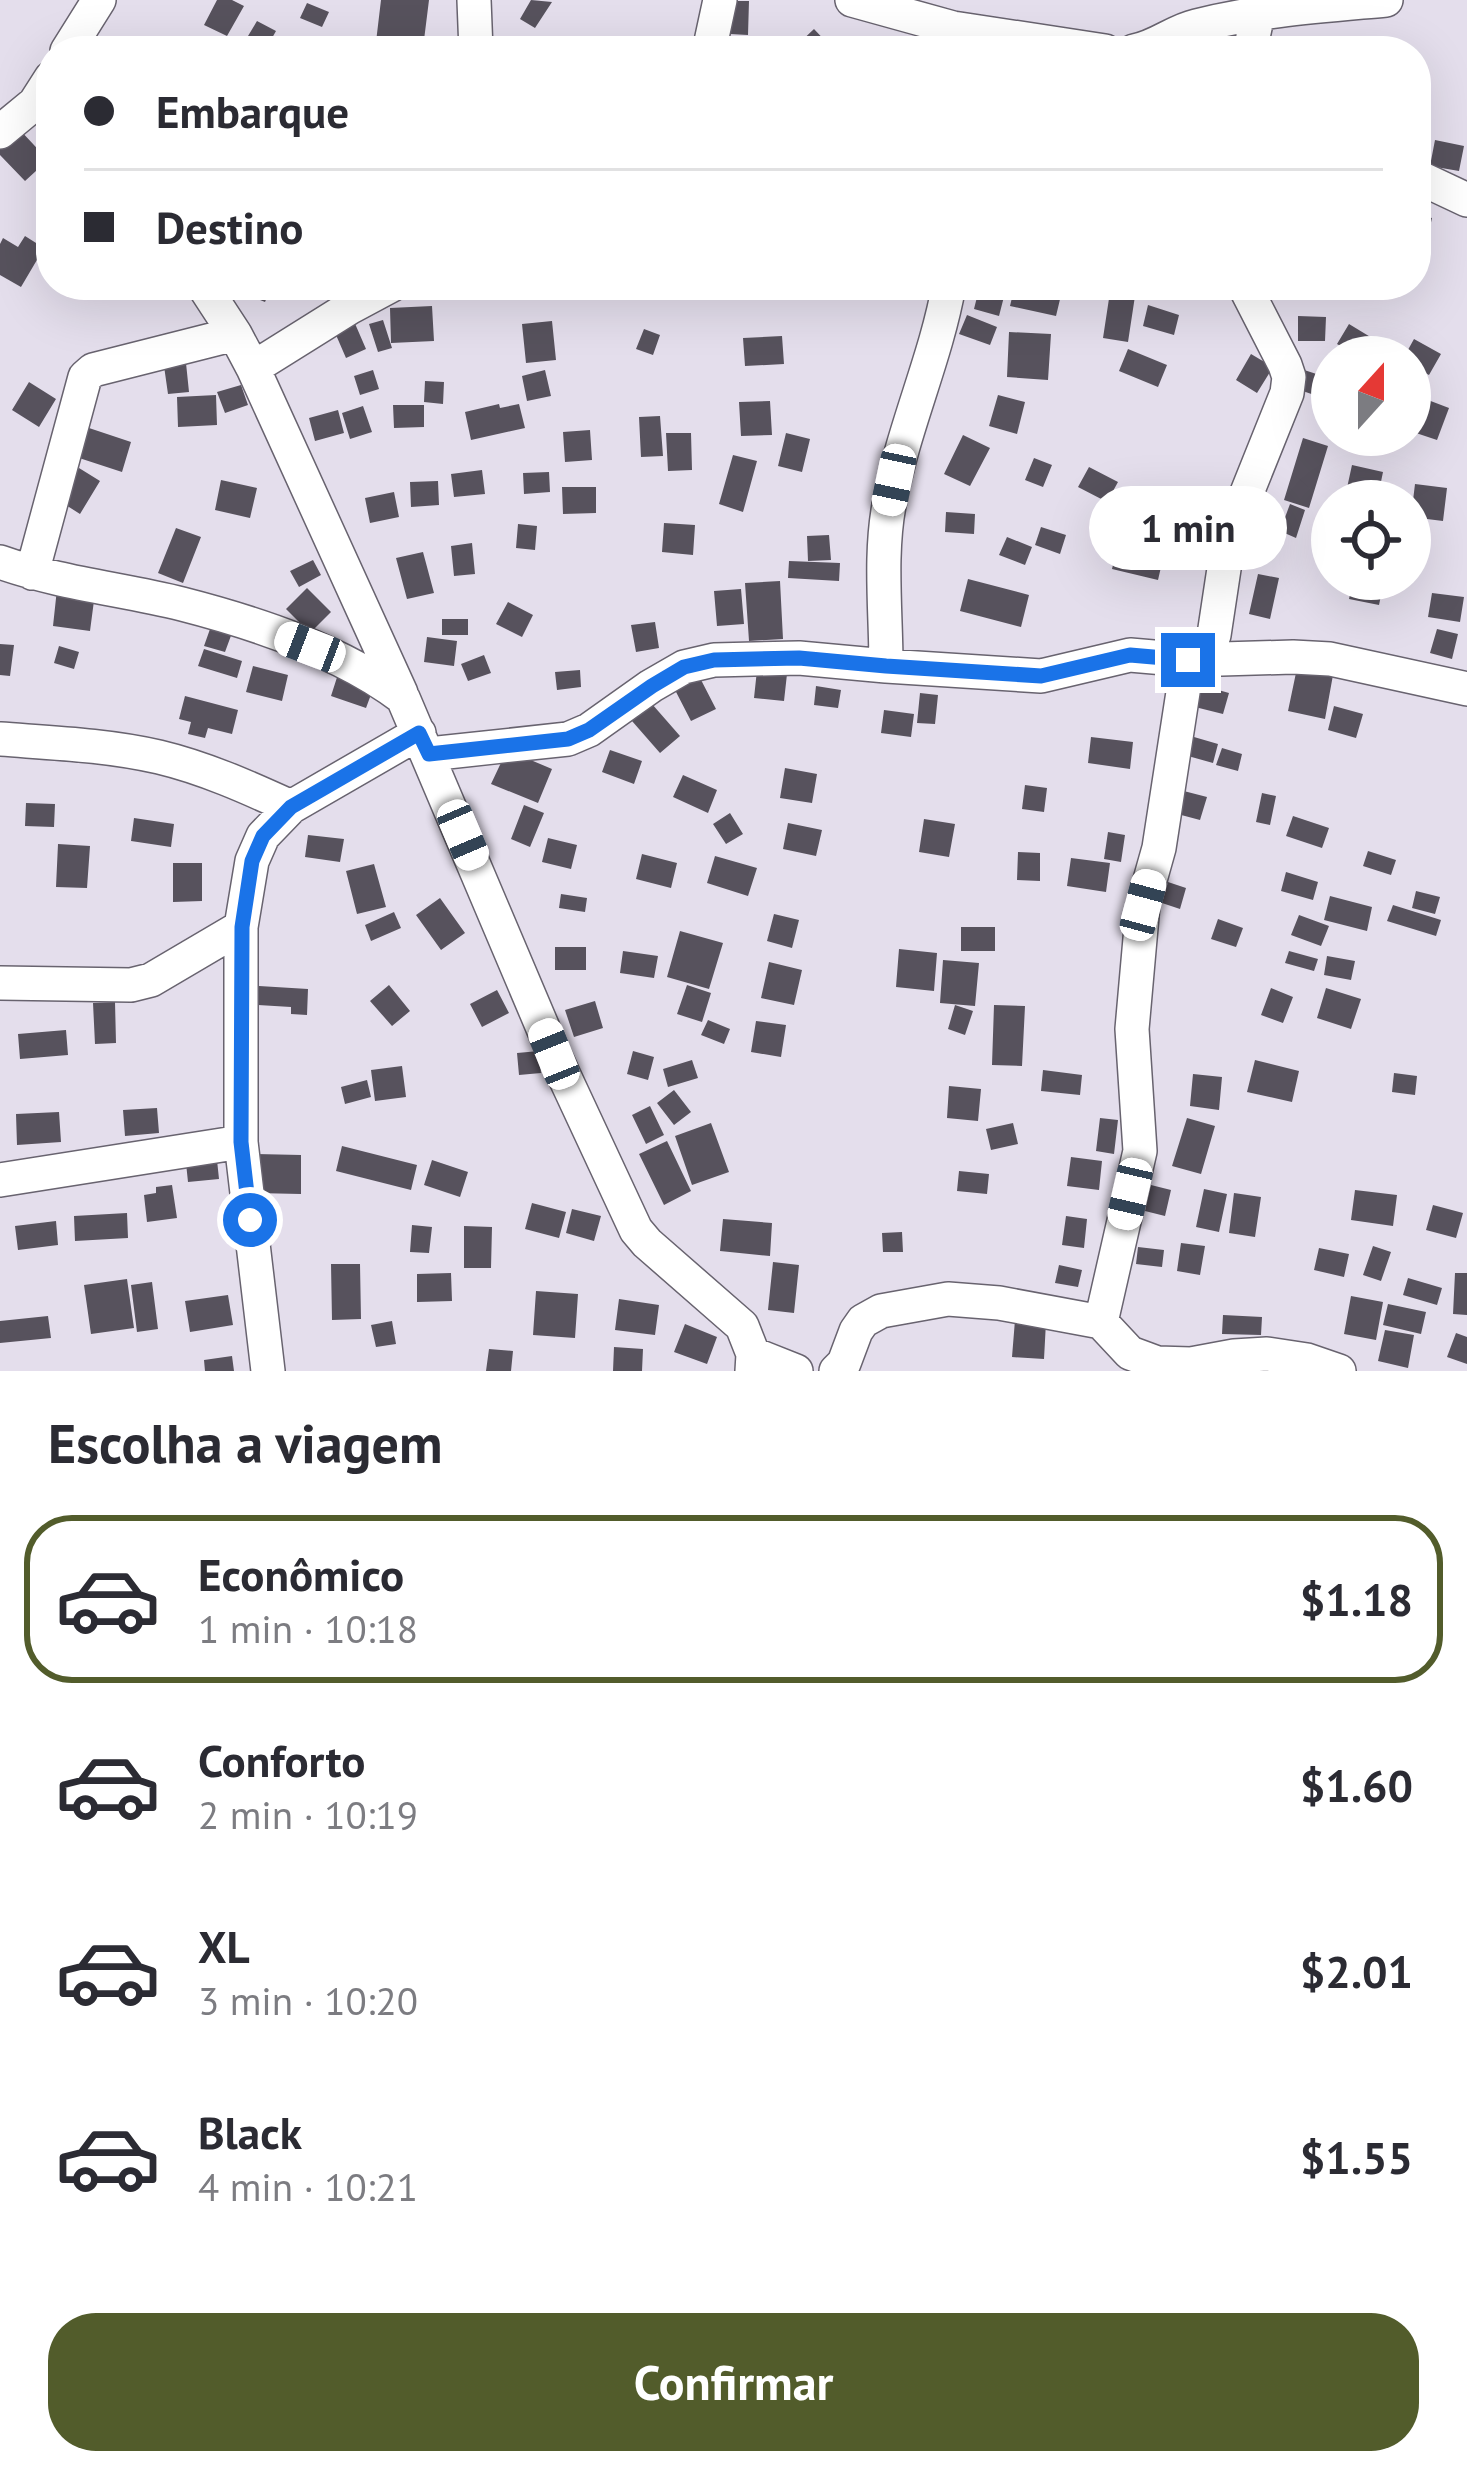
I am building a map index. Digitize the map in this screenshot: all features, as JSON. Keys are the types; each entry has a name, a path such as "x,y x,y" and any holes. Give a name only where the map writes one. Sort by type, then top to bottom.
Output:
{"street":[{"path":"76,36 99,0"},
{"path":"474,0 475,36"},
{"path":"712,36 720,0"},
{"path":"852,0 1015,36"},
{"path":"1171,36 1260,6 1386,0"},
{"path":"1253,36 1260,6"},
{"path":"0,132 36,107"},
{"path":"1431,183 1467,200"},
{"path":"213,300 254,368 424,743 554,1054 637,1230 742,1326 752,1363 796,1371"},
{"path":"254,368 364,300"},
{"path":"886,666 888,506 946,300"},
{"path":"1101,1322 1140,1151 1132,1029 1143,905 1159,848 1188,660 1208,647 1214,635 1234,525 1287,393 1285,365 1252,300"},
{"path":"235,334 93,370 85,377 16,567 241,621 344,661 404,698"},
{"path":"268,1371 241,1142 242,927 252,861 263,836 291,807 424,743 568,739 684,667 714,660 799,658 1041,676 1130,655 1188,660 1293,657 1330,659 1467,689"},
{"path":"0,739 115,748 159,757 218,774 291,807"},
{"path":"0,983 131,985 151,980 242,927"},
{"path":"0,1180 241,1142"},
{"path":"836,1371 863,1321 881,1311 948,1299 999,1303 1101,1322 1130,1353 1157,1363 1191,1364 1268,1354 1340,1371"}],"building":[{"path":"217,0 244,6 227,36 204,25"},
{"path":"381,0 429,0 424,36 377,36"},
{"path":"531,0 552,2 535,28 520,19"},
{"path":"730,1 749,1 748,35 730,34"},
{"path":"307,3 329,12 322,27 300,18"},
{"path":"257,21 276,31 273,36 248,36"},
{"path":"19,129 36,147 36,171 25,181 0,155 0,148"},
{"path":"1435,140 1464,146 1459,171 1431,166"},
{"path":"25,236 36,243 36,262 21,287 0,275 3,238 18,247"},
{"path":"976,300 1003,300 999,316 974,309"},
{"path":"1011,300 1060,300 1056,316 1010,306"},
{"path":"1109,300 1134,300 1128,342 1103,338"},
{"path":"1148,305 1179,315 1174,335 1143,326"},
{"path":"432,306 434,341 391,343 390,308"},
{"path":"967,315 997,327 990,345 959,334"},
{"path":"1298,316 1326,317 1325,336 1298,341"},
{"path":"353,319 366,349 346,358 333,328"},
{"path":"383,320 392,348 378,352 369,324"},
{"path":"552,321 556,360 526,363 522,324"},
{"path":"1349,324 1369,336 1342,336"},
{"path":"644,329 660,335 653,355 636,349"},
{"path":"1009,332 1051,334 1048,380 1007,377"},
{"path":"782,336 784,364 745,366 743,338"},
{"path":"1431,348 1441,354 1431,372"},
{"path":"1128,349 1167,365 1158,387 1119,371"},
{"path":"1251,354 1273,367 1257,393 1236,380"},
{"path":"186,363 189,392 168,394 164,366"},
{"path":"1301,369 1311,372 1311,394 1294,388"},
{"path":"373,370 379,389 360,395 354,376"},
{"path":"545,370 551,396 527,401 522,376"},
{"path":"425,381 444,382 443,404 424,402"},
{"path":"29,382 56,399 39,427 12,410"},
{"path":"241,385 248,405 225,413 217,392"},
{"path":"216,395 217,425 178,427 177,397"},
{"path":"998,395 1025,402 1017,434 989,426"},
{"path":"770,401 772,435 741,436 739,402"},
{"path":"1431,401 1449,408 1437,440 1431,438"},
{"path":"499,404 500,408 519,404 525,428 471,440 465,412"},
{"path":"393,405 424,405 424,427 394,428"},
{"path":"363,406 372,432 350,439 342,413"},
{"path":"338,410 344,433 315,441 309,418"},
{"path":"660,416 663,456 641,457 639,417"},
{"path":"80,425 131,442 122,472 70,455"},
{"path":"590,430 592,460 565,462 563,432"},
{"path":"666,433 691,433 692,470 668,471"},
{"path":"786,433 810,439 802,472 778,466"},
{"path":"963,435 990,448 970,486 944,474"},
{"path":"1303,438 1311,441 1311,456 1325,456 1318,480 1311,480 1309,508 1284,500"},
{"path":"733,455 757,461 743,512 719,504"},
{"path":"1034,458 1052,465 1043,487 1025,480"},
{"path":"1352,465 1383,472 1381,480 1349,480"},
{"path":"1089,467 1118,482 1107,502 1078,487"},
{"path":"79,468 100,481 80,514 58,500"},
{"path":"482,470 485,494 454,497 451,474"},
{"path":"549,472 550,492 524,494 523,473"},
{"path":"221,480 257,488 250,518 215,510"},
{"path":"438,481 439,505 411,507 410,482"},
{"path":"1431,486 1447,488 1443,521 1431,520"},
{"path":"562,487 596,487 596,513 563,514"},
{"path":"394,492 399,517 370,523 365,498"},
{"path":"1290,504 1305,510 1296,538 1280,531"},
{"path":"946,512 975,514 974,534 945,532"},
{"path":"1125,513 1171,524 1158,580 1112,569"},
{"path":"1245,516 1271,520 1267,544 1240,539"},
{"path":"664,523 695,525 693,555 662,552"},
{"path":"518,524 537,526 535,550 516,548"},
{"path":"1041,527 1066,535 1060,554 1035,545"},
{"path":"176,528 201,537 183,583 158,573"},
{"path":"829,535 831,560 808,561 807,536"},
{"path":"1007,537 1032,547 1025,565 999,555"},
{"path":"472,543 475,574 454,576 451,546"},
{"path":"423,552 434,593 407,599 396,558"},
{"path":"313,560 321,575 299,587 290,571"},
{"path":"789,561 840,563 839,581 788,578"},
{"path":"1258,574 1279,578 1270,619 1249,614"},
{"path":"968,579 1029,595 1021,627 960,611"},
{"path":"780,581 783,639 749,641 745,583"},
{"path":"307,588 331,612 310,633 286,609"},
{"path":"57,589 95,593 90,631 53,626"},
{"path":"741,589 744,624 717,626 714,591"},
{"path":"1432,593 1464,597 1460,622 1428,617"},
{"path":"508,602 533,615 522,637 496,624"},
{"path":"215,615 236,622 225,652 204,646"},
{"path":"442,619 468,619 468,635 442,635"},
{"path":"655,622 659,648 636,652 631,625"},
{"path":"1437,629 1458,634 1452,659 1430,653"},
{"path":"427,637 457,641 454,666 424,662"},
{"path":"0,644 14,645 10,676 0,675"},
{"path":"59,646 79,652 74,669 54,663"},
{"path":"204,649 242,661 237,678 198,666"},
{"path":"484,655 491,673 468,681 461,664"},
{"path":"253,666 288,675 282,701 246,692"},
{"path":"340,668 376,681 366,708 331,696"},
{"path":"1297,668 1333,675 1325,719 1288,711"},
{"path":"580,670 581,687 557,690 555,672"},
{"path":"757,670 787,674 784,701 754,698"},
{"path":"699,676 716,709 691,721 674,688"},
{"path":"1197,684 1229,693 1223,714 1191,706"},
{"path":"816,686 841,690 838,708 814,705"},
{"path":"920,693 938,695 935,724 917,723"},
{"path":"185,696 238,710 232,734 208,728 205,738 188,734 191,722 179,719"},
{"path":"652,704 680,736 660,753 632,721"},
{"path":"1334,706 1363,714 1356,738 1328,730"},
{"path":"884,710 914,714 911,737 881,733"},
{"path":"1091,737 1133,742 1130,769 1088,763"},
{"path":"1194,737 1218,744 1213,763 1188,756"},
{"path":"1222,748 1242,754 1238,771 1216,765"},
{"path":"507,750 552,769 538,803 491,784"},
{"path":"610,750 642,761 634,784 602,772"},
{"path":"785,768 817,774 812,803 780,798"},
{"path":"683,775 717,790 708,813 673,797"},
{"path":"1025,785 1047,788 1044,812 1022,809"},
{"path":"1176,789 1207,797 1200,820 1170,812"},
{"path":"1262,793 1276,796 1270,825 1256,822"},
{"path":"26,803 55,804 54,827 25,826"},
{"path":"524,805 544,813 530,847 511,839"},
{"path":"730,813 743,834 726,844 713,824"},
{"path":"1293,816 1329,828 1322,848 1286,836"},
{"path":"134,818 174,824 171,847 131,841"},
{"path":"924,819 955,824 949,857 919,852"},
{"path":"788,823 822,830 816,856 783,849"},
{"path":"1108,832 1125,835 1121,862 1104,859"},
{"path":"308,835 344,839 340,862 305,857"},
{"path":"548,838 577,845 571,869 542,862"},
{"path":"58,844 90,846 87,888 56,887"},
{"path":"1368,851 1396,860 1391,875 1363,866"},
{"path":"1018,852 1040,853 1040,881 1017,880"},
{"path":"642,854 677,863 671,888 636,879"},
{"path":"715,856 757,868 748,896 707,883"},
{"path":"1071,858 1110,863 1106,892 1067,886"},
{"path":"173,863 202,863 202,901 173,902"},
{"path":"374,864 386,907 357,914 346,871"},
{"path":"1286,872 1318,882 1313,900 1281,891"},
{"path":"1168,882 1186,888 1180,909 1162,903"},
{"path":"1416,891 1440,897 1435,914 1412,908"},
{"path":"561,894 587,898 585,912 559,908"},
{"path":"1330,896 1372,907 1367,931 1324,920"},
{"path":"440,898 465,933 441,950 416,915"},
{"path":"1393,905 1441,920 1436,936 1387,921"},
{"path":"394,912 401,928 371,941 365,925"},
{"path":"774,914 799,920 792,948 767,941"},
{"path":"1299,915 1329,926 1321,946 1291,935"},
{"path":"1218,919 1243,928 1236,947 1211,939"},
{"path":"961,927 995,927 995,951 961,951"},
{"path":"680,931 723,943 709,989 667,977"},
{"path":"555,947 586,947 586,970 555,970"},
{"path":"899,949 937,953 934,991 896,987"},
{"path":"623,951 658,956 654,978 620,973"},
{"path":"1289,951 1318,959 1314,971 1285,963"},
{"path":"1327,956 1355,961 1351,980 1324,975"},
{"path":"943,960 979,963 975,1006 940,1003"},
{"path":"769,962 802,970 794,1005 761,998"},
{"path":"389,985 410,1011 392,1026 370,1001"},
{"path":"687,985 711,993 702,1022 677,1014"},
{"path":"259,986 308,989 307,1015 291,1014 291,1007 258,1005"},
{"path":"1271,988 1293,997 1283,1023 1261,1015"},
{"path":"1326,988 1361,999 1351,1029 1317,1018"},
{"path":"497,990 509,1013 482,1027 470,1004"},
{"path":"595,1001 603,1028 574,1037 565,1010"},
{"path":"115,1002 116,1043 95,1044 93,1003"},
{"path":"955,1005 973,1011 965,1035 948,1029"},
{"path":"994,1005 1025,1006 1022,1066 992,1065"},
{"path":"708,1020 730,1029 724,1044 701,1035"},
{"path":"756,1021 786,1025 781,1057 751,1052"},
{"path":"66,1030 68,1055 20,1059 18,1034"},
{"path":"539,1051 541,1073 519,1075 517,1053"},
{"path":"633,1051 654,1057 648,1080 627,1074"},
{"path":"692,1060 698,1078 668,1087 663,1069"},
{"path":"1255,1060 1299,1071 1292,1102 1247,1092"},
{"path":"402,1066 406,1097 375,1101 371,1070"},
{"path":"1043,1070 1082,1075 1080,1095 1041,1091"},
{"path":"1394,1073 1417,1076 1415,1095 1392,1092"},
{"path":"1193,1074 1222,1077 1219,1110 1190,1106"},
{"path":"367,1080 371,1097 345,1104 341,1087"},
{"path":"949,1086 981,1089 978,1121 947,1118"},
{"path":"674,1090 691,1112 674,1125 657,1103"},
{"path":"650,1106 664,1135 646,1144 632,1115"},
{"path":"157,1108 159,1133 125,1136 123,1110"},
{"path":"59,1112 61,1142 17,1145 16,1114"},
{"path":"1100,1118 1118,1120 1114,1154 1096,1151"},
{"path":"1187,1118 1215,1126 1201,1174 1172,1166"},
{"path":"711,1123 729,1172 692,1185 675,1136"},
{"path":"1013,1123 1018,1144 991,1150 986,1129"},
{"path":"667,1141 691,1191 664,1205 639,1154"},
{"path":"342,1146 417,1165 411,1190 336,1171"},
{"path":"256,1154 301,1155 301,1194 255,1193"},
{"path":"1071,1157 1102,1161 1099,1190 1067,1186"},
{"path":"217,1160 219,1179 188,1182 186,1163"},
{"path":"432,1160 468,1172 460,1197 424,1185"},
{"path":"959,1171 989,1174 987,1194 957,1191"},
{"path":"172,1185 177,1218 147,1222 144,1195"},
{"path":"1151,1185 1171,1190 1165,1216 1145,1211"},
{"path":"1204,1189 1227,1194 1219,1232 1196,1227"},
{"path":"1355,1190 1397,1195 1393,1226 1351,1220"},
{"path":"1234,1193 1261,1197 1255,1237 1229,1233"},
{"path":"532,1203 566,1212 559,1238 525,1229"},
{"path":"1433,1205 1463,1213 1456,1238 1426,1230"},
{"path":"572,1209 601,1216 594,1241 566,1233"},
{"path":"127,1213 128,1238 75,1241 74,1216"},
{"path":"1066,1216 1087,1219 1084,1248 1062,1245"},
{"path":"723,1219 772,1223 770,1256 720,1251"},
{"path":"56,1221 58,1245 18,1250 15,1226"},
{"path":"412,1225 432,1227 429,1253 410,1252"},
{"path":"464,1226 492,1227 491,1268 464,1268"},
{"path":"902,1232 903,1252 883,1252 882,1233"},
{"path":"1181,1243 1205,1246 1200,1275 1177,1271"},
{"path":"1373,1246 1391,1252 1381,1281 1363,1275"},
{"path":"1138,1247 1164,1250 1162,1267 1136,1264"},
{"path":"1319,1248 1349,1254 1344,1277 1314,1270"},
{"path":"773,1262 799,1265 794,1313 768,1310"},
{"path":"331,1264 360,1264 361,1319 332,1320"},
{"path":"1059,1265 1082,1270 1078,1287 1055,1283"},
{"path":"451,1273 452,1301 417,1302 417,1274"},
{"path":"1455,1273 1467,1273 1467,1315 1453,1314"},
{"path":"1408,1278 1442,1288 1437,1305 1403,1295"},
{"path":"127,1279 134,1328 91,1334 84,1285"},
{"path":"152,1282 158,1329 137,1332 131,1285"},
{"path":"536,1291 578,1294 575,1338 533,1335"},
{"path":"228,1295 233,1325 190,1332 185,1301"},
{"path":"1351,1296 1383,1302 1376,1340 1344,1334"},
{"path":"619,1299 659,1305 655,1335 615,1330"},
{"path":"1388,1304 1426,1312 1421,1334 1383,1325"},
{"path":"1223,1315 1262,1317 1261,1335 1222,1334"},
{"path":"48,1316 51,1338 0,1343 0,1321"},
{"path":"1015,1320 1046,1322 1044,1359 1012,1357"},
{"path":"392,1321 396,1344 376,1347 371,1325"},
{"path":"685,1324 717,1337 707,1364 674,1352"},
{"path":"1385,1330 1414,1335 1408,1368 1378,1361"},
{"path":"1456,1333 1467,1337 1467,1364 1447,1357"},
{"path":"614,1347 643,1349 642,1371 613,1371"},
{"path":"489,1349 513,1351 511,1371 486,1371"},
{"path":"232,1356 234,1371 205,1371 204,1360"}],"route":[{"path":"250,1220 241,1142 242,927 252,861 263,836 291,807 419,733 429,754 568,739 684,667 714,660 799,658 1041,676 1130,655 1188,660"}]}
